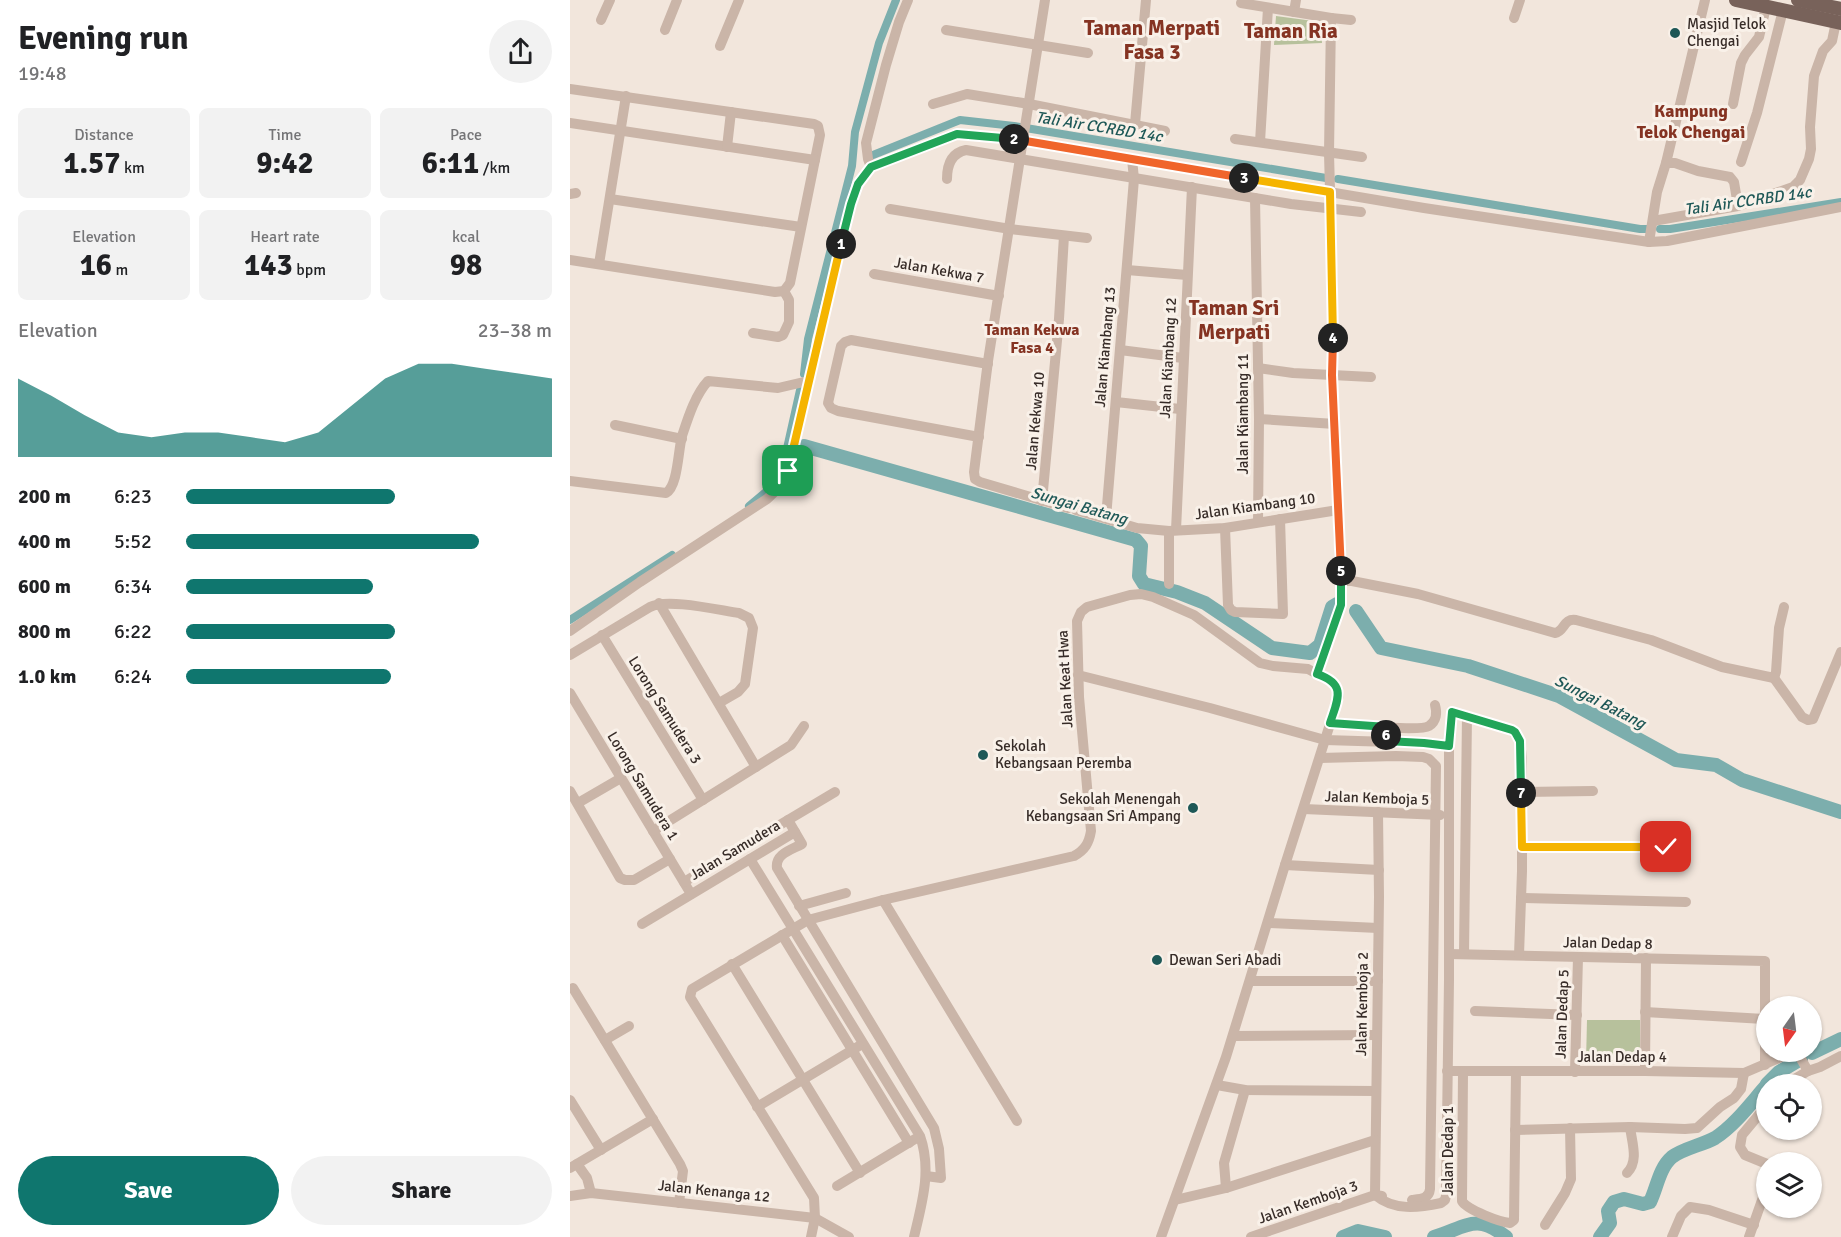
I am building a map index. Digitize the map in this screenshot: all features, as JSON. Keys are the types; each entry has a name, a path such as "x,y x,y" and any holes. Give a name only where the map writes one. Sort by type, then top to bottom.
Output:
{"main road":[{"path":"1736,0 1783,10 1818,11"},
{"path":"1797,0 1818,11 1839,18"}],"street":[{"path":"601,21 610,0"},
{"path":"665,30 677,0"},
{"path":"720,46 739,0"},
{"path":"871,167 866,143 886,65 908,0"},
{"path":"988,364 852,340 844,342 841,346 828,403 831,408 838,411 979,437 988,364 1045,0"},
{"path":"1136,124 1146,0"},
{"path":"1294,12 1296,0"},
{"path":"1514,18 1520,0"},
{"path":"1649,242 1657,192 1705,0"},
{"path":"1241,3 1351,20"},
{"path":"1733,104 1741,63 1759,37 1766,7"},
{"path":"1260,142 1268,8"},
{"path":"1741,162 1757,113 1783,10"},
{"path":"1161,1237 1217,1085 1339,696 1338,688 1328,677 1317,674 1349,584 1338,510 1332,375 1326,17"},
{"path":"1653,221 1738,206 1793,187 1800,180 1811,148 1810,127 1814,76 1823,51 1832,41 1839,18"},
{"path":"946,30 1088,53"},
{"path":"570,89 818,126 820,135 790,283 784,291 775,292 570,260"},
{"path":"933,104 967,94 1165,131"},
{"path":"599,264 626,96"},
{"path":"727,147 731,112"},
{"path":"570,123 814,160"},
{"path":"570,631 767,499 778,489 788,471 851,204 858,184 871,167 957,134 1023,136 1132,159 1649,242 1667,242 1841,207"},
{"path":"1235,138 1362,157"},
{"path":"947,179 952,155 966,150 1255,198 1361,212"},
{"name":"Jalan Kiambang 13","path":"1106,518 1134,178 1132,159"},
{"path":"1666,163 1676,163 1698,171 1730,177 1734,182 1738,206"},
{"name":"Jalan Kiambang 12","path":"1169,584 1192,187"},
{"name":"Jalan Kiambang 11","path":"1255,198 1259,419 1258,522"},
{"path":"610,199 801,227"},
{"path":"890,210 1010,229 1086,238"},
{"name":"Jalan Kekwa 10","path":"1042,501 1059,320 1064,236"},
{"path":"1127,270 1187,275"},
{"name":"Jalan Kekwa 7","path":"874,274 999,296"},
{"path":"753,333 778,337 783,335 789,322 789,300 784,291"},
{"path":"1120,350 1183,358"},
{"path":"1258,368 1293,373 1371,377"},
{"path":"570,481 666,493 672,486 682,438 697,399 708,381 778,388 808,381"},
{"path":"1116,402 1180,409"},
{"path":"1259,419 1335,424"},
{"path":"615,425 682,438"},
{"name":"Jalan Kiambang 10","path":"979,437 974,472 975,478 980,482 1137,528 1172,531 1225,528 1338,510"},
{"path":"1225,528 1228,605 1236,612 1283,614 1280,519"},
{"path":"1349,584 1418,594 1556,633 1572,619 1651,640 1722,667 1774,678 1802,717 1808,720 1813,719 1841,652"},
{"name":"Jalan Keat Hwa","path":"815,1218 814,1198 690,997 692,988 808,920 883,900 1074,856 1086,847 1091,831 1078,675 1077,621 1081,612 1087,607 1130,595 1141,594 1153,597 1194,615 1260,663 1308,669 1317,674"},
{"path":"659,603 756,767"},
{"path":"570,655 659,603 739,613 749,618 753,628 745,684 738,692 719,703"},
{"path":"1774,678 1779,628 1784,607"},
{"name":"Lorong Samudera 3","path":"602,635 703,800"},
{"path":"1078,675 1200,705 1325,740 1386,741 1449,746"},
{"name":"Lorong Samudera 1","path":"570,693 691,894"},
{"path":"1424,743 1426,728 1436,717 1435,705"},
{"path":"1375,1195 1390,1205 1405,1207 1428,1206 1445,1200 1449,954 1449,746 1452,712 1512,730 1520,741 1522,847 1519,955"},
{"path":"1464,954 1467,716"},
{"path":"1330,723 1426,728"},
{"path":"653,831 791,745 804,726"},
{"path":"1386,741 1387,727"},
{"path":"1320,758 1396,756 1429,759 1436,766 1430,1192 1424,1199 1404,1200 1375,1195"},
{"path":"578,803 621,778"},
{"path":"570,791 620,878 634,880 670,859"},
{"path":"1521,792 1593,791"},
{"path":"684,882 834,792"},
{"name":"Jalan Kemboja 5","path":"1304,809 1450,816"},
{"name":"Jalan Kemboja 2","path":"1375,1195 1378,813"},
{"path":"788,820 802,844 779,857 776,861 777,868 934,1128 938,1138 940,1178 926,1176"},
{"name":"Jalan Samudera","path":"642,924 795,832"},
{"path":"1522,847 1666,847"},
{"path":"750,859 920,1136 925,1149 926,1176 914,1237"},
{"path":"1285,865 1379,870"},
{"path":"799,906 846,893"},
{"path":"1521,898 1686,902"},
{"path":"883,900 1017,1121"},
{"path":"1268,923 1378,928"},
{"path":"782,935 909,1143"},
{"name":"Jalan Dedap 8","path":"1449,954 1765,961 1764,996"},
{"name":"Jalan Dedap 5","path":"1575,1072 1578,957"},
{"path":"1645,1071 1646,958"},
{"path":"732,964 860,1173"},
{"path":"1250,981 1378,981"},
{"path":"573,988 681,1164 683,1171 679,1203"},
{"path":"1475,1011 1576,1015"},
{"path":"1645,1012 1756,1018"},
{"path":"605,1040 629,1026"},
{"path":"1233,1036 1377,1035"},
{"path":"757,1107 877,1036"},
{"path":"1803,1074 1841,1056"},
{"name":"Jalan Dedap 4","path":"1447,1071 1744,1073 1772,1062"},
{"path":"1802,1062 1808,1071"},
{"name":"Jalan Dedap 1","path":"1462,1072 1462,1201 1467,1208 1507,1223 1512,1222 1515,1218 1515,1130"},
{"path":"1516,1072 1515,1130 1696,1128 1738,1093 1744,1073"},
{"path":"1217,1085 1245,1090 1376,1091"},
{"path":"1226,1188 1224,1163 1245,1090"},
{"path":"570,1100 601,1150"},
{"path":"1756,1118 1742,1135 1740,1147 1745,1155 1756,1160"},
{"path":"591,1193 587,1178 574,1166 653,1119"},
{"path":"1627,1173 1634,1161 1630,1127"},
{"path":"1545,1225 1571,1179 1570,1128"},
{"path":"837,1186 920,1136"},
{"path":"1175,1200 1226,1188 1376,1140"},
{"name":"Jalan Kenanga 12","path":"570,1196 591,1193 815,1218 829,1232 849,1237"},
{"name":"Jalan Kemboja 3","path":"1251,1237 1375,1195"},
{"path":"1672,1237 1681,1215 1690,1207 1709,1210 1754,1225"},
{"path":"811,1237 815,1218"},
{"path":"1749,1237 1756,1218"}],"green space":[{"path":"1276,16 1321,22 1322,43 1274,45"},
{"path":"1587,1020 1640,1020 1640,1062 1586,1062"}],"waterway":[{"path":"804,374 808,339 852,166 855,132 879,43 896,0"},
{"name":"Tali Air CCRBD 14c","path":"873,155 960,120 1014,126 1326,178"},
{"name":"Tali Air CCRBD 14c","path":"1338,179 1650,229"},
{"name":"Tali Air CCRBD 14c","path":"1660,229 1841,202"},
{"path":"749,506 781,475 800,390"},
{"name":"Sungai Batang","path":"804,446 1136,540 1141,546 1139,576 1144,584 1177,592 1205,603 1272,648 1310,653 1320,645 1332,607 1337,604"},
{"path":"570,620 672,555"},
{"name":"Sungai Batang","path":"1356,611 1381,648 1468,666 1559,696 1676,760 1716,765 1742,780 1841,812"},
{"name":"Sungai Batang","path":"1822,1048 1841,1039"},
{"name":"Sungai Batang","path":"1777,1074 1796,1062"},
{"name":"Sungai Batang","path":"1600,1237 1610,1223 1608,1211 1614,1202 1624,1199 1643,1204 1650,1202 1661,1172 1672,1157 1715,1138 1729,1127 1756,1097"},
{"path":"1434,1237 1470,1224 1486,1225 1506,1237"},
{"path":"1343,1237 1358,1231 1385,1237"}],"place":[{"name":"Masjid Telok Chengai","path":"1675,33"},
{"name":"Sekolah Kebangsaan Peremba","path":"983,755"},
{"name":"Sekolah Menengah Kebangsaan Sri Ampang","path":"1193,808"},
{"name":"Dewan Seri Abadi","path":"1157,960"}],"district":[{"name":"Taman Ria","path":"1291,31"},
{"name":"Taman Merpati Fasa 3","path":"1152,40"},
{"name":"Kampung Telok Chengai","path":"1691,121"},
{"name":"Taman Sri Merpati","path":"1234,320"},
{"name":"Taman Kekwa Fasa 4","path":"1032,339"}],"route":[{"path":"788,471 851,204 858,184 871,167 964,133 1022,140 1330,192 1332,375 1341,605 1317,674 1328,677 1338,688 1339,696 1330,723 1387,727 1386,741 1449,746 1452,712 1512,730 1520,741 1522,758 1522,847 1666,847"}]}
